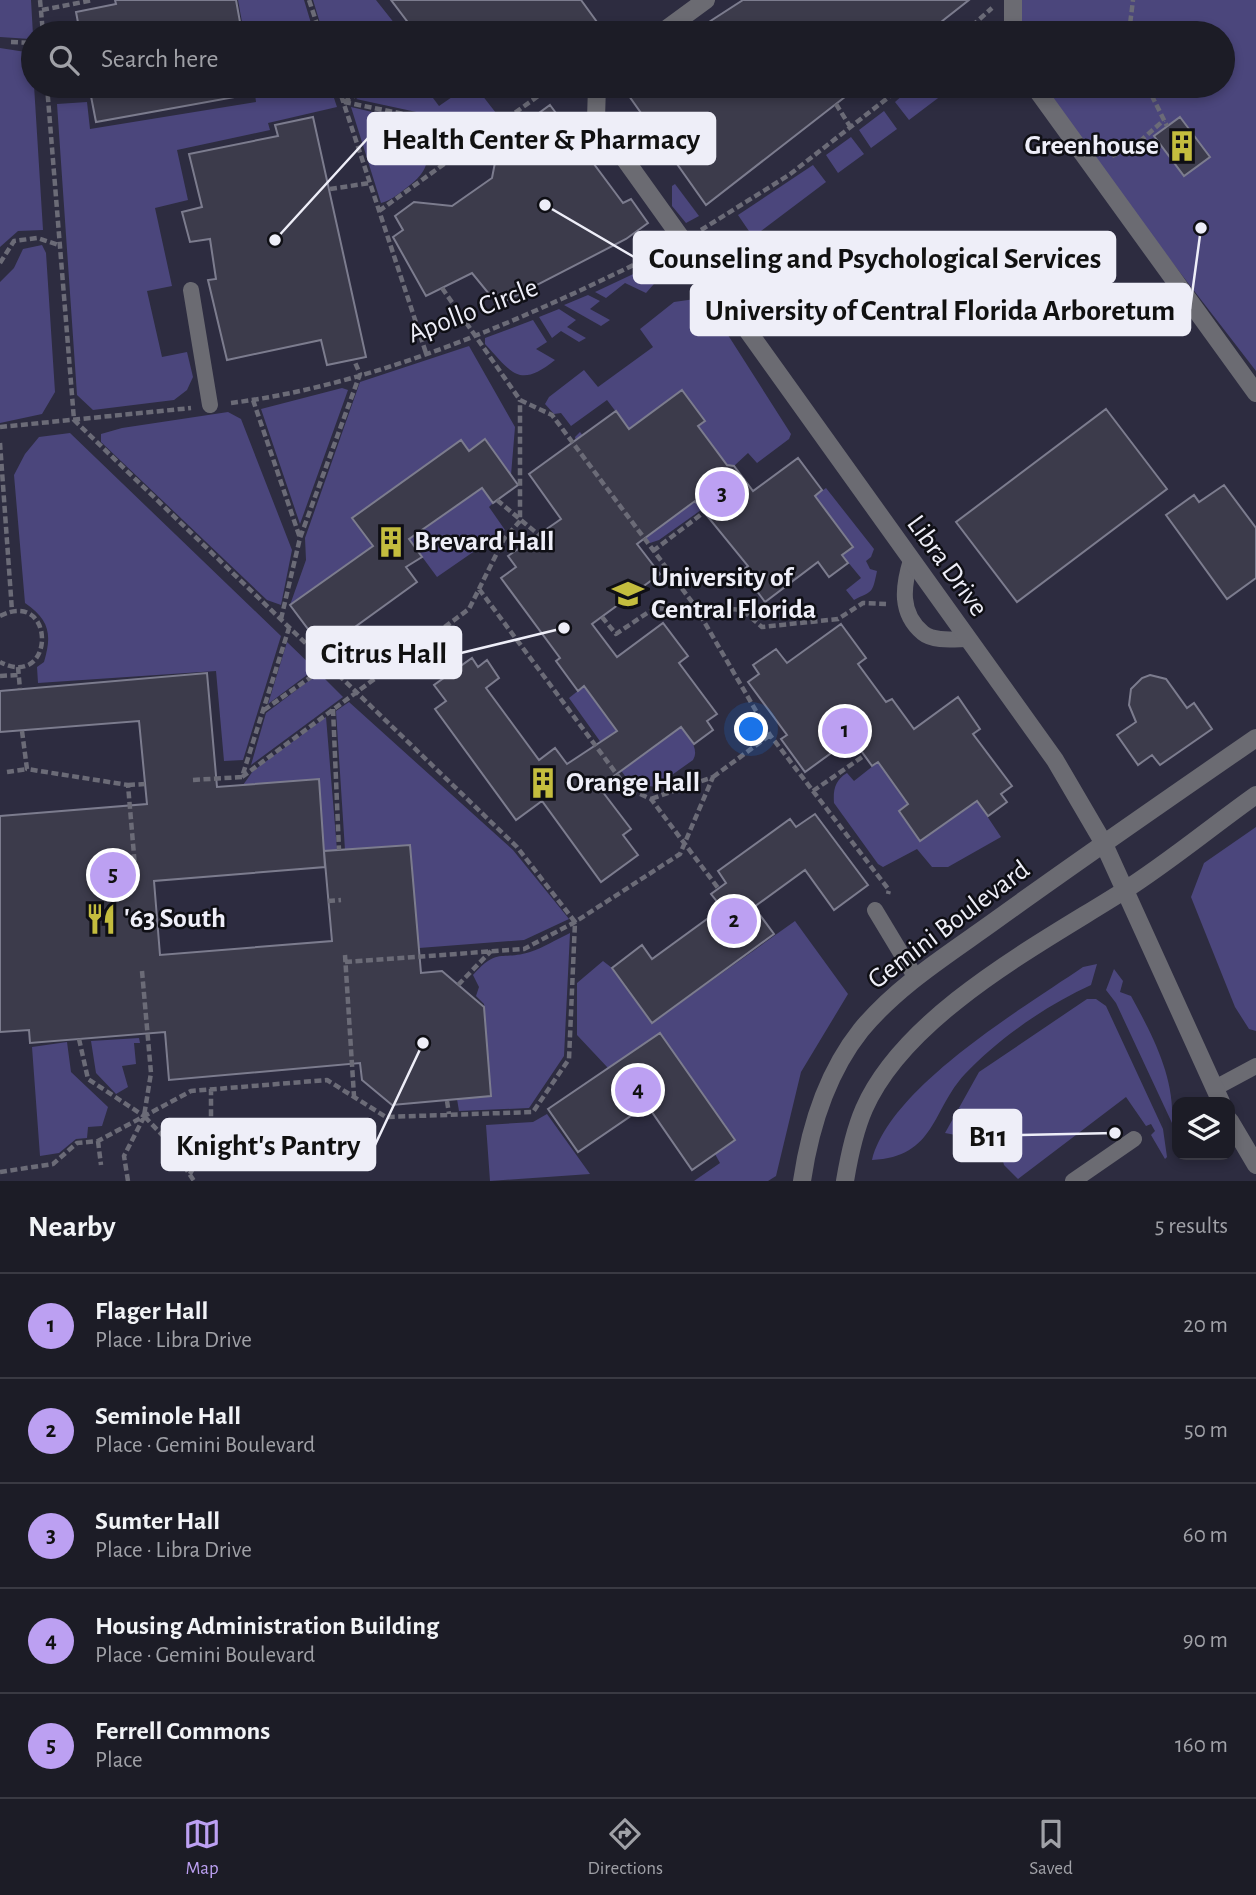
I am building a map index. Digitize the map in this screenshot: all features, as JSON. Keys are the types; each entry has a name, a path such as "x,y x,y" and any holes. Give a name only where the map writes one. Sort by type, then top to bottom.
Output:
{"street":[{"path":"677,21 706,0"},
{"path":"1013,0 1013,21"},
{"name":"Libra Drive","path":"597,98 596,119 681,242 1055,760 1102,842 1218,1095"},
{"path":"1044,98 1256,393"},
{"name":"Gemini Boulevard","path":"802,1181 815,1116 832,1074 860,1031 892,997 1102,842 1256,738"},
{"path":"845,1181 850,1148 864,1107 913,1040 955,1000 1124,890 1256,796"},
{"path":"1235,1130 1256,1166"}],"lane":[{"path":"191,290 209,405"},
{"path":"911,560 904,584 905,606 924,634 938,639 968,639"},
{"path":"875,910 916,978"},
{"path":"1218,1095 1256,1066"},
{"path":"1073,1181 1134,1139"}],"path":[{"path":"40,0 42,21"},
{"path":"42,10 93,0"},
{"path":"309,0 316,21"},
{"path":"977,21 1000,0"},
{"path":"1130,21 1133,0"},
{"path":"11,42 21,42"},
{"path":"0,1172 53,1164 77,1143 98,1141 191,1091 327,1080 386,1117 533,1112 569,1059 575,922 517,847 74,420 48,98"},
{"path":"342,98 426,353"},
{"path":"343,102 350,98"},
{"path":"379,211 535,98"},
{"name":"Apollo Circle","path":"0,427 253,400 360,374 475,337 579,292 681,242 789,175 889,98"},
{"path":"1153,98 1167,126"},
{"path":"343,102 489,131"},
{"path":"835,104 851,128"},
{"path":"1094,168 1138,143 1164,120"},
{"path":"330,190 370,183"},
{"path":"0,263 14,241 37,238 59,244"},
{"path":"442,288 520,400 552,415 695,606 770,735 889,890 884,926"},
{"path":"281,620 300,538 360,374 354,359"},
{"path":"253,400 300,538"},
{"path":"192,780 242,777 469,609 504,539 520,521 520,400"},
{"path":"0,443 12,611"},
{"path":"497,500 538,535"},
{"path":"653,551 703,513"},
{"path":"0,562 8,559"},
{"path":"479,589 627,788 652,799 686,841 718,888"},
{"path":"602,617 616,634 653,609 695,606 742,610 762,627 838,619 863,603 905,606"},
{"path":"0,615 12,611 30,615 42,629 44,639 38,656 31,663 18,667 0,662"},
{"path":"242,777 289,628"},
{"path":"263,711 348,651 402,658"},
{"path":"18,667 20,689"},
{"path":"0,676 18,675"},
{"path":"333,709 339,850"},
{"path":"22,730 27,769"},
{"path":"652,799 713,778 770,735"},
{"path":"813,791 865,755"},
{"path":"7,772 27,769 128,785 145,784"},
{"path":"345,962 524,949 575,922 680,854 713,778"},
{"path":"128,785 135,867"},
{"path":"328,901 341,900"},
{"path":"138,919 157,918"},
{"path":"458,985 491,951"},
{"path":"345,955 354,1097"},
{"path":"128,1181 124,1156 144,1116 151,1073 142,971"},
{"path":"79,1039 88,1079 144,1116 168,1141 194,1181"},
{"path":"190,1174 204,1153 211,1129 211,1089"},
{"path":"447,1101 449,1114"},
{"path":"211,1129 241,1141 279,1150"},
{"path":"98,1141 101,1165"}],"shaded area":[{"name":"University of Central Florida","path":"0,0 1256,0 1256,1181 0,1181"},
{"path":"0,0 31,0 32,21 21,21 21,38 0,37"},
{"path":"238,0 304,0 310,21 242,21"},
{"path":"313,0 376,0 393,21 319,21"},
{"path":"1013,0 1256,0 1256,371 1045,98 1235,98 1235,21 1013,21"},
{"path":"0,48 21,51 21,98 35,98 43,230 18,231 0,247"},
{"path":"256,98 334,98 337,107 268,123 270,130 177,150 188,200 155,208 172,286 147,291 162,357 187,352 193,377 187,390 174,400 93,410 77,395 57,104 87,102 90,129 256,102"},
{"path":"433,98 439,106 451,98 484,98 496,113 495,121 486,127 356,99"},
{"path":"900,98 938,98 909,120 895,102"},
{"path":"351,107 419,123 427,160 425,167 415,181 396,196 381,203"},
{"path":"884,111 897,129 871,148 859,130"},
{"path":"851,137 864,154 838,173 826,155"},
{"path":"813,165 826,182 753,237 738,215"},
{"path":"675,184 699,216 686,223 672,206 672,186"},
{"path":"42,245 46,253 55,392 42,414 0,423 0,282 14,268 23,249"},
{"path":"663,260 668,268 646,293 625,283 606,298 595,292"},
{"path":"588,295 600,301 590,309 610,320 601,326 564,305"},
{"path":"695,299 712,310 791,434 789,439 757,463 748,453 734,466 727,465 698,426 705,421 629,429 607,400 571,426 561,413 554,414 545,404 549,397 584,370 598,387 653,347 640,329 674,302"},
{"path":"559,309 576,320 567,327 586,338 579,342 561,331 552,338 539,317"},
{"path":"533,320 547,342 536,349 555,360 533,374 517,374 502,363 485,344 485,338"},
{"path":"469,346 515,427 511,475 485,439 469,451 460,440 353,518 373,546 290,605 306,560 305,538 360,382"},
{"path":"342,388 348,390 300,524 261,409"},
{"path":"228,412 241,419 292,550 281,605 267,600 101,442 101,434 122,428"},
{"path":"580,432 628,497 647,536 695,501 701,510 659,540 650,543 577,446 575,437"},
{"path":"70,433 281,636 243,760 224,761 216,671 38,683 37,667 44,662 48,636 40,616 25,603 14,475 25,454 39,437"},
{"path":"482,488 493,503 489,507 505,530 437,577 409,539"},
{"path":"826,488 874,549 866,561 870,569 877,571 873,588 854,600 846,590 861,578 842,555 853,546 815,496"},
{"path":"287,642 315,669 268,704"},
{"path":"319,673 343,697 251,765 266,713"},
{"path":"584,686 617,731 629,765 681,727 694,747 693,760 655,787 630,783 569,698"},
{"path":"349,702 513,850 569,919 524,940 419,948 410,845 345,850 336,711"},
{"path":"326,717 337,850 324,851 318,779 243,785 253,771"},
{"path":"878,762 908,804 899,811 920,841 977,801 1001,837 948,867 932,867 917,849 883,867 878,864 834,803 834,798 836,786 843,776 847,773 854,781"},
{"path":"1256,827 1256,1031 1249,1029 1235,1007 1191,897 1204,863"},
{"path":"795,921 848,994 801,1072 776,1176 768,1181 694,1181 720,1163 715,1154 735,1140 660,1033 608,1068 577,1035 577,983 603,961 612,968 645,1013 661,1001 669,1011"},
{"path":"570,933 564,1056 529,1108 459,1111 457,1099 491,1096 484,1004 476,996 479,987 473,975 494,958 530,952"},
{"path":"1097,964 1091,985 1024,1024 965,1074 921,1141 893,1157 872,1160 884,1132 904,1105 931,1078 962,1051 1027,1004 1083,967"},
{"path":"1114,969 1123,981 1120,992 1131,996 1161,1058 1170,1090 1172,1123 1116,1003 1106,990"},
{"path":"1087,999 1096,999 1106,1006 1163,1129 1167,1157 1165,1159 1151,1135 1155,1131 1151,1124 1146,1126 1126,1097 1018,1179 1004,1165 1000,1150 992,1149 981,1133 971,1138 945,1133 979,1072"},
{"path":"139,1038 140,1043 134,1043 136,1064 122,1066 128,1087 116,1094 96,1073 91,1041"},
{"path":"67,1042 71,1072 108,1107 102,1126 88,1127 87,1138 76,1139 59,1153 40,1156 32,1047"},
{"path":"547,1114 590,1174 490,1181 486,1125 533,1122"}],"building":[{"path":"115,0 236,0 240,21 78,21 76,12 116,4"},
{"path":"391,0 581,0 596,21 407,21"},
{"path":"743,0 969,0 942,21 711,21"},
{"path":"91,98 229,98 96,122"},
{"path":"630,98 844,98 706,205"},
{"path":"550,105 623,203 631,199 648,223 626,239 498,305 472,273 426,296 393,237 403,230 395,216 414,202 452,206 492,178 499,142"},
{"path":"313,117 366,357 327,365 321,340 227,360 208,280 216,279 210,239 190,242 182,212 202,207 189,154 278,136 275,125"},
{"name":"Greenhouse","path":"1180,117 1210,157 1184,176 1154,136"},
{"path":"682,390 705,421 698,426 727,465 734,466 753,491 798,458 822,490 815,496 853,547 842,555 848,563 829,577 818,562 765,602 742,571 748,566 695,501 637,544 660,574 592,624 617,657 663,623 688,656 679,663 717,714 707,721 713,730 694,744 681,727 599,787 631,829 623,835 638,855 601,882 542,801 516,820 435,709 446,701 434,685 472,658 478,667 487,660 499,678 486,688 539,760 555,748 567,764 617,731 584,686 578,691 556,661 560,658 501,578 516,567 508,556 561,519 529,474 616,411 629,429"},
{"path":"1106,409 1167,489 1017,602 956,522"},
{"name":"Brevard Hall","path":"485,439 518,485 493,503 482,488 409,539 422,557 406,567 417,582 341,637 335,628 317,641 290,605 373,546 352,518 461,440 469,451"},
{"path":"1224,485 1256,528 1256,578 1227,599 1166,515 1194,495 1199,502"},
{"path":"841,624 866,658 858,664 886,702 892,699 914,729 958,697 980,729 973,734 1012,786 1001,794 1007,802 988,816 977,801 920,841 899,811 908,804 878,762 872,766 852,738 805,772 781,739 787,735 748,682 759,674 753,665 776,649 787,663"},
{"path":"207,673 217,787 319,779 325,867 154,881 160,955 332,941 324,851 410,845 421,973 442,971 484,1007 491,1096 392,1105 362,1080 360,1063 169,1080 165,1032 30,1043 29,1030 0,1032 0,816 147,804 139,721 0,732 0,691"},
{"path":"1150,675 1166,679 1187,708 1194,703 1212,729 1160,765 1152,755 1138,765 1117,735 1136,722 1129,705 1131,689 1142,678"},
{"path":"815,814 868,885 834,910 805,870 754,907 774,934 652,1023 612,968 642,945 652,959 722,908 711,894 726,883 718,871 790,819 796,827"},
{"path":"660,1033 735,1140 692,1170 647,1105 578,1152 548,1109"}],"place":[{"name":"Greenhouse","path":"1182,146"},
{"name":"Counseling and Psychological Services","path":"545,205"},
{"name":"University of Central Florida Arboretum","path":"1201,228"},
{"name":"Health Center & Pharmacy","path":"275,240"},
{"name":"Sumter Hall","path":"722,494"},
{"name":"Brevard Hall","path":"391,542"},
{"name":"University of Central Florida","path":"628,594"},
{"name":"Citrus Hall","path":"564,628"},
{"name":"Flager Hall","path":"845,731"},
{"name":"Orange Hall","path":"543,783"},
{"name":"Ferrell Commons","path":"113,875"},
{"name":"'63 South","path":"101,919"},
{"name":"Seminole Hall","path":"734,921"},
{"name":"Knight's Pantry","path":"423,1043"},
{"name":"Housing Administration Building","path":"638,1090"},
{"name":"B11","path":"1115,1133"}]}
